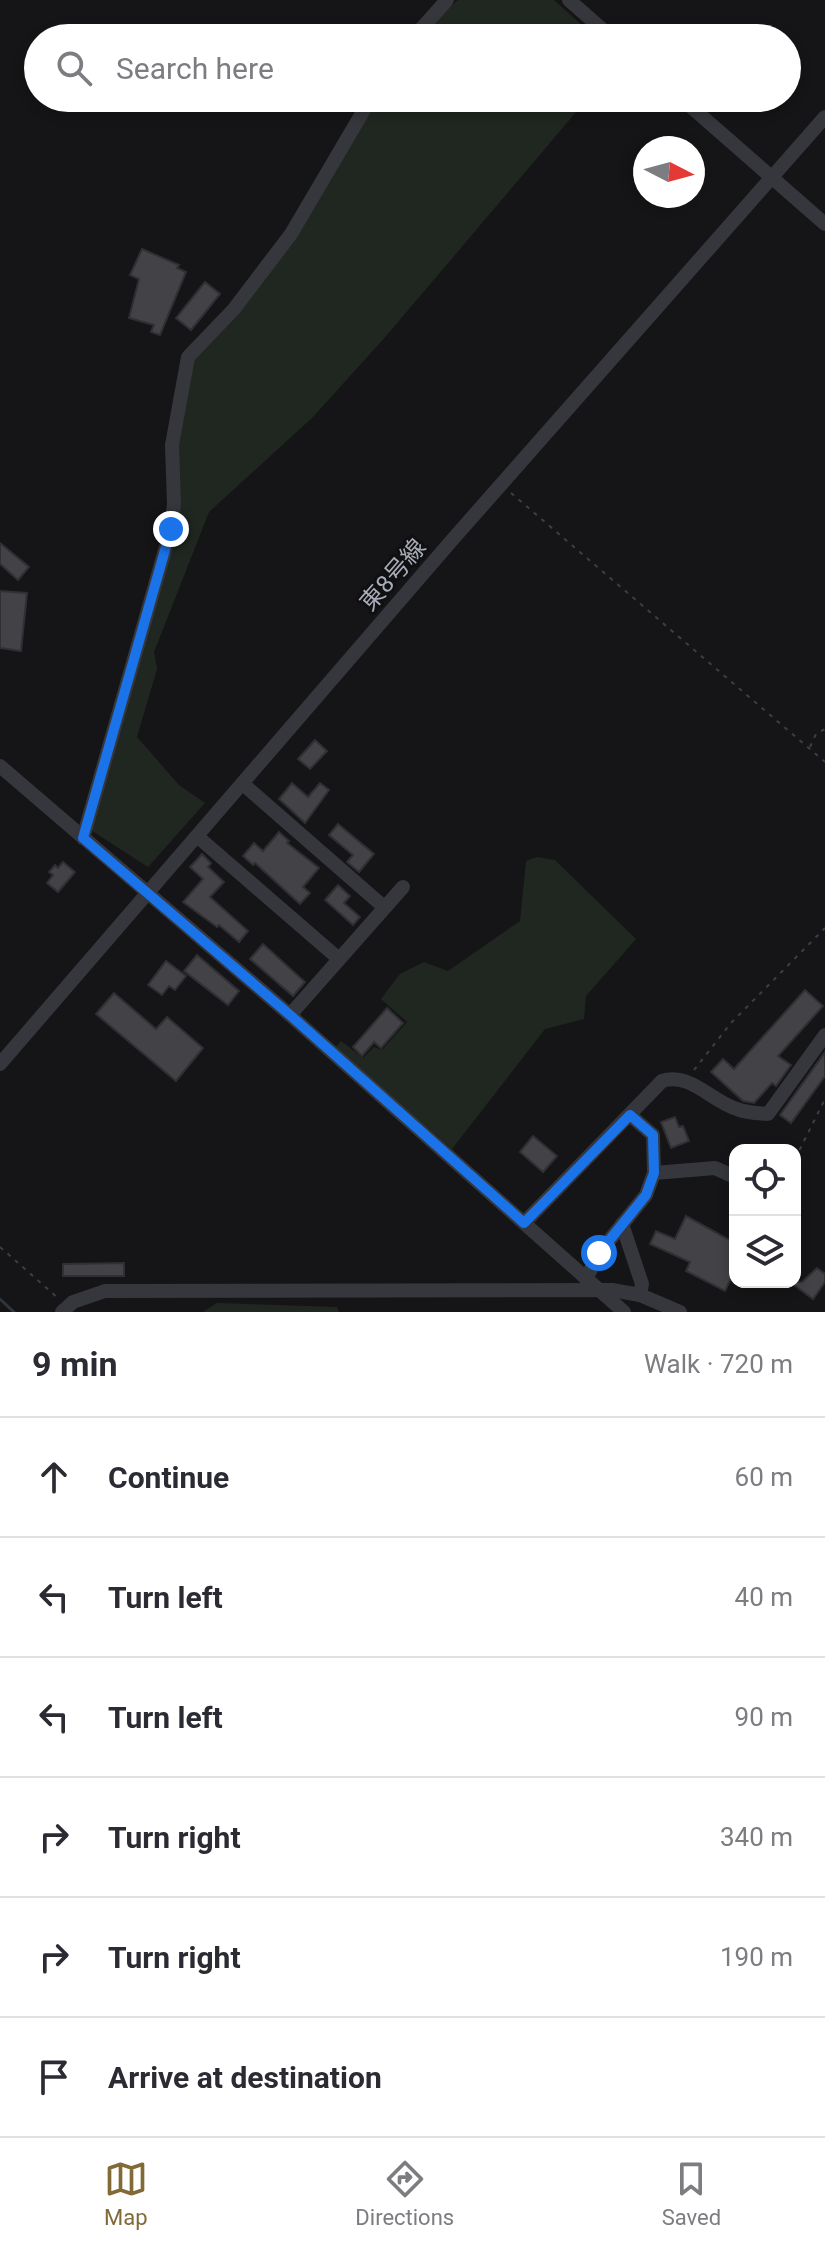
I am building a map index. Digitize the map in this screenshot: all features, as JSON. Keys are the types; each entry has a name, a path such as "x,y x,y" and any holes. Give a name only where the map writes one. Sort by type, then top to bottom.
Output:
{"street":[{"path":"426,24 447,0"},
{"path":"569,0 596,24"},
{"path":"83,838 171,529 174,504 172,445 188,357 234,309 291,234 363,112"},
{"path":"697,112 825,224"},
{"name":"東8号線","path":"0,1064 501,484 825,117"},
{"path":"0,766 290,1015 624,1312"},
{"path":"243,784 384,907"},
{"path":"198,837 339,959"},
{"path":"290,1015 403,887"},
{"path":"524,1223 662,1081 674,1077 686,1080 737,1110 768,1114 825,1035"},
{"path":"586,1279 599,1253 646,1195 654,1173 653,1135 630,1115"},
{"path":"654,1173 715,1168 729,1174"},
{"path":"622,1224 642,1284 640,1295"},
{"path":"65,1309 73,1302 105,1291 612,1290 640,1295 680,1312"}],"path":[{"path":"501,484 825,762"},
{"path":"809,748 816,734 825,729"},
{"path":"686,1080 731,1023 825,928"},
{"path":"801,1147 825,1099"},
{"path":"0,1247 65,1309"}],"shaded area":[{"path":"458,0 554,0 581,24 431,24"},
{"path":"363,112 576,112 387,335 313,417 209,512 154,652 157,669 137,737 179,785 205,803 148,867 86,827 152,599 172,486 188,357 291,234"},
{"path":"537,857 555,860 636,939 586,996 584,1019 545,1029 452,1149 335,1048 341,1041 363,1058 374,1047 382,1050 407,1022 381,999 400,974 424,962 448,971 520,921 526,861"},
{"path":"217,1303 337,1307 339,1312 203,1312"}],"building":[{"path":"142,249 179,265 177,268 186,272 160,335 151,332 154,325 129,318 139,279 130,275"},
{"path":"205,282 220,294 191,330 176,318"},
{"path":"0,543 29,567 18,580 0,564"},
{"path":"0,591 27,593 21,651 0,648"},
{"path":"315,740 327,751 310,769 298,759"},
{"path":"292,783 308,797 320,783 329,790 305,823 279,799"},
{"path":"338,824 374,854 359,872 347,862 353,855 329,835"},
{"path":"279,832 289,841 287,843 319,868 303,887 310,893 300,904 243,856 254,843 263,851"},
{"path":"202,854 211,863 208,867 224,882 210,897 248,931 239,942 183,902 203,879 190,867"},
{"path":"63,862 75,872 58,892 47,883 53,875 49,872"},
{"path":"338,885 350,896 344,903 360,917 353,925 325,900"},
{"path":"263,944 305,982 293,996 250,959"},
{"path":"197,955 239,991 228,1005 184,971"},
{"path":"166,961 186,976 175,990 169,986 162,995 148,985"},
{"path":"805,990 823,1006 778,1056 791,1065 776,1086 772,1083 754,1103 743,1101 711,1072 723,1059 734,1069"},
{"path":"114,993 156,1029 167,1017 203,1048 176,1081 96,1014"},
{"path":"387,1008 403,1023 381,1048 374,1042 362,1056 353,1047"},
{"path":"825,1052 825,1076 791,1123 780,1115"},
{"path":"675,1117 689,1141 671,1148 661,1122"},
{"path":"533,1136 557,1156 543,1172 520,1152"},
{"path":"686,1216 729,1240 729,1283 725,1291 686,1271 690,1262 650,1244 656,1231 675,1239"},
{"path":"124,1263 124,1276 63,1276 63,1264"},
{"path":"817,1268 825,1274 825,1282 813,1299 798,1288 801,1288 802,1282"}],"waterway":[{"path":"0,1299 14,1312"}],"route":[{"path":"171,529 83,838 290,1015 524,1223 630,1115 653,1135 654,1173 646,1195 599,1253"}]}
